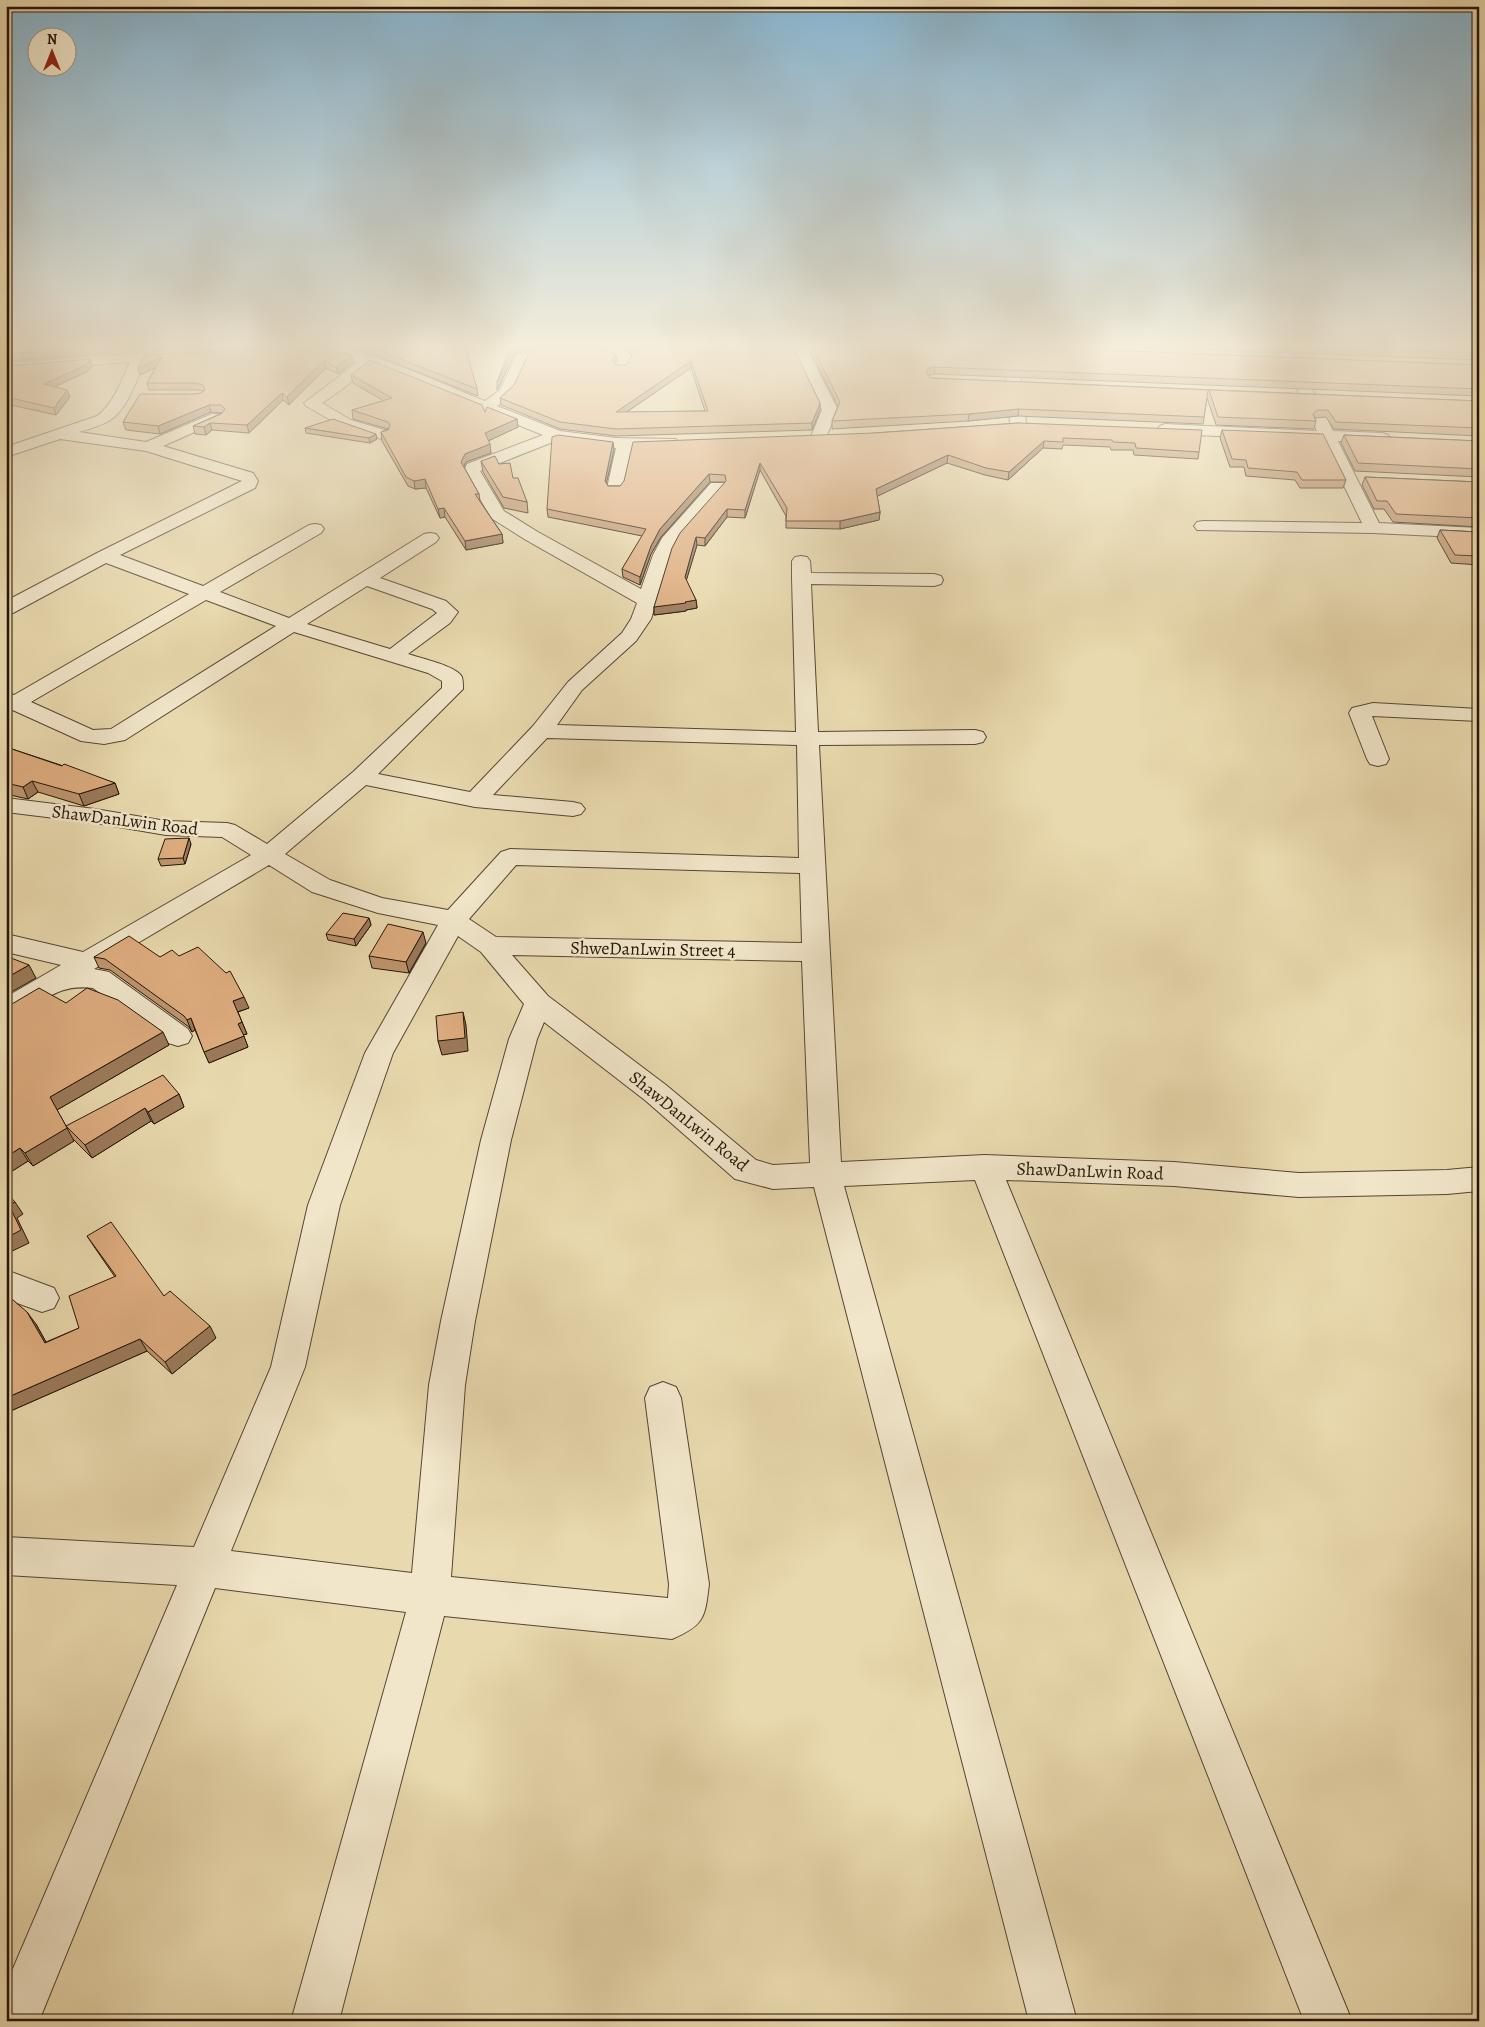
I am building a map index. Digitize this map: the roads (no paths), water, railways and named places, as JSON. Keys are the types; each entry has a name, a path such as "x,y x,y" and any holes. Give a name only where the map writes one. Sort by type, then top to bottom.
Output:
{"street":[{"path":"6,452 38,442"},
{"path":"6,609 105,556 249,484 250,481 247,477 148,447 112,442"},
{"path":"148,447 160,442"},
{"path":"542,442 473,467 472,470 496,514 648,601"},
{"path":"611,442 682,442"},
{"path":"1331,442 1373,528"},
{"path":"615,488 625,443"},
{"path":"1348,478 1367,478"},
{"path":"475,800 542,731 574,686 629,637 641,619 662,555 671,538 718,487"},
{"path":"1203,526 1373,528 1479,533"},
{"path":"11,701 315,529"},
{"path":"11,701 89,736 104,737 117,735 430,538"},
{"path":"6,1010 269,855 361,777 452,689 452,678 435,669 290,625 105,556"},
{"path":"934,580 801,570 815,952 826,1175 1053,2021"},
{"path":"365,579 439,605 448,612 444,619 393,656"},
{"path":"1378,759 1360,713 1373,709 1479,715"},
{"path":"542,731 808,739 975,737"},
{"path":"361,777 475,800 573,809"},
{"name":"ShawDanLwin Road","path":"6,805 95,816 166,828 227,830 321,886 378,905 454,920 490,946 538,1003 656,1093 746,1170 773,1177 985,1167 1174,1174 1299,1185 1447,1182 1479,1179"},
{"path":"15,2021 288,1367 324,1205 379,1053 454,920 510,857 812,866"},
{"path":"6,943 87,962"},
{"name":"ShweDanLwin Street 4","path":"490,946 815,952"},
{"path":"54,981 81,977 100,979 178,1036"},
{"path":"315,2021 430,1595 447,1385 458,1321 496,1140 522,1040 538,1003"},
{"path":"985,1167 1328,2021"},
{"path":"6,1284 42,1298"},
{"path":"6,1556 204,1567 430,1595 672,1619 686,1609 689,1584 663,1398"}]}
